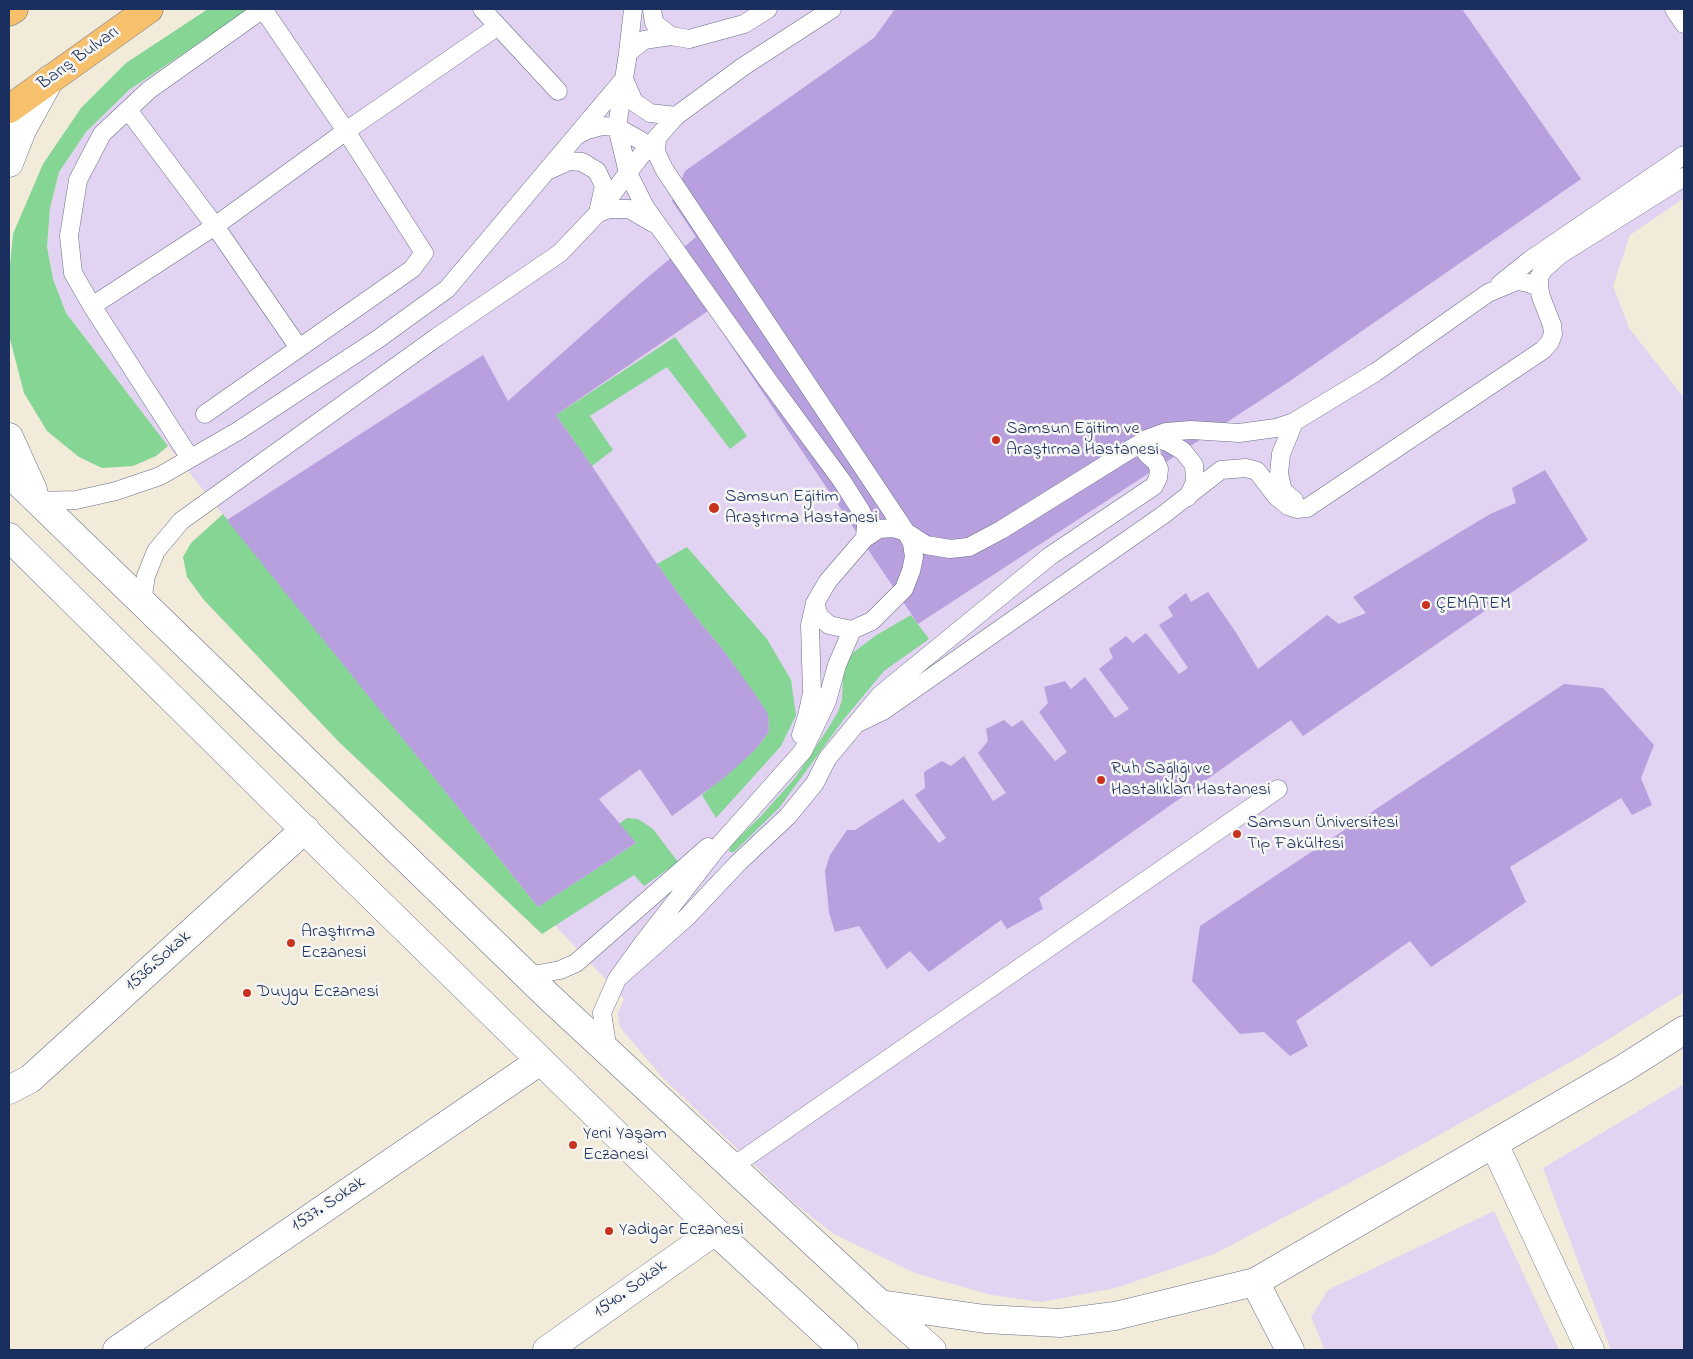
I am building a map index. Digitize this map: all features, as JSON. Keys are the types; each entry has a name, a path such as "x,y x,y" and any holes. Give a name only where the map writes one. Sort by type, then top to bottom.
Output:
{"main road":[{"path":"9,12 14,9"},
{"name":"Barış Bulvarı","path":"9,109 149,9"}],"street":[{"path":"9,163 22,130 50,79"},
{"path":"9,437 37,501"},
{"path":"9,473 528,976 732,1167 932,1350"},
{"path":"9,537 540,1061 715,1230 844,1350"},
{"name":"1536.Sokak","path":"9,1090 30,1080 305,830"},
{"path":"880,1304 985,1319 1060,1323 1114,1316 1255,1282 1626,1068 1684,1030"},
{"name":"1537. Sokak","path":"117,1350 540,1061"},
{"path":"1494,1144 1590,1350"},
{"name":"1540. Sokak","path":"547,1350 715,1230"},
{"path":"1255,1282 1290,1350"}],"lane":[{"path":"190,458 92,306 73,273 69,236 78,180 102,134 150,90 263,9 346,131 424,253 412,269 204,414"},
{"path":"482,9 558,91"},
{"path":"633,9 617,127 628,173 645,207 861,510 866,524 865,538"},
{"path":"652,9 654,23 671,36"},
{"path":"628,54 644,40 671,36 689,39 744,24 768,9"},
{"path":"142,602 146,576 156,551 181,521 421,348 560,253 598,213 628,173 654,145 676,116 744,66 832,9"},
{"path":"1674,9 1684,24"},
{"path":"92,306 215,226 346,131 498,26"},
{"path":"624,79 634,102 650,113 676,116"},
{"path":"37,501 76,500 116,492 160,476 238,432 370,345 447,289 624,79"},
{"path":"128,110 215,226 299,348"},
{"path":"574,138 587,130 602,126 617,127 654,145 664,168 912,543 914,557 904,589 872,621 852,630 828,625 819,616 815,603"},
{"path":"528,976 560,970 576,963 709,846 786,759 800,737 812,693 810,625 815,603 828,581 865,538 879,529 893,528 906,532 926,545 950,549 969,547 1001,530 1146,439 1166,432 1190,430 1238,433 1276,428 1294,422 1376,372 1488,293 1530,260 1684,155"},
{"path":"546,172 569,161 582,162 598,171 604,186 598,213"},
{"path":"858,723 883,711 1188,497 1221,470 1246,468 1256,471 1276,496 1288,506 1297,510 1307,508 1543,350 1550,342 1553,334 1552,325 1539,287 1539,277 1544,268 1560,254 1684,177"},
{"path":"598,213 609,209 629,209 660,228"},
{"path":"1488,293 1517,281 1528,282 1539,287"},
{"path":"1294,422 1281,454 1279,474 1282,491 1295,500 1316,502"},
{"path":"1146,439 1168,442 1183,451 1194,465 1195,482 1188,497"},
{"path":"617,979 686,918 788,816 815,783 827,760 880,694 1050,556 1154,486 1159,470 1156,462 1144,449 1146,439"},
{"path":"608,1051 602,1013 617,979 717,848 803,751 827,701 837,665 852,630"},
{"path":"732,1167 1278,790"},
{"path":"717,848 714,863 717,867 730,867 740,862"}],"shaded area":[{"name":"Samsun Eğitim Araştırma Hastanesi","path":"250,9 1684,9 1684,198 1630,235 1613,286 1629,328 1684,398 1684,992 1583,1055 1412,1150 1214,1254 1116,1288 1041,1302 991,1295 915,1273 834,1234 795,1204 662,1077 620,1027 618,1013 624,999 538,907 168,446 66,313 53,279 47,246 50,208 59,172 86,132 129,90"},
{"path":"1684,1084 1684,1350 1611,1350 1543,1168"},
{"path":"1494,1211 1559,1350 1325,1350 1311,1317 1328,1290"}],"green space":[{"path":"208,9 250,9 129,90 86,132 59,172 50,208 47,247 53,279 66,313 168,446 156,456 133,466 102,468 79,457 47,431 24,393 10,339 9,275 13,234 43,164 81,108 126,63"},
{"path":"675,337 747,436 730,449 667,367 590,416 613,450 592,466 556,415"},
{"path":"223,514 538,907 636,843 619,824 627,818 638,819 653,829 678,862 644,886 634,875 542,934 339,742 204,600 187,577 183,557 191,543"},
{"path":"687,547 767,639 791,680 796,715 781,746 716,818 702,795 755,750 769,732 768,714 724,651 694,615 657,564"},
{"path":"911,615 929,639 884,671 844,719 779,808 734,852 729,852 731,845 761,816 795,778 829,727 838,712 842,700 843,678 847,661 854,652 875,636"}],"building":[{"name":"Samsun Eğitim ve Araştırma Hastanesi","path":"895,9 1462,9 1581,179 1290,381 918,624 708,311 556,415 657,564 755,694 768,714 769,732 755,750 724,778 672,816 640,769 599,799 636,843 538,907 227,520 483,355 508,401 696,237 672,201 685,171 874,38"},
{"name":"Ruh Sağlığı ve Hastalıkları Hastanesi","path":"1545,470 1588,540 1303,736 1291,720 1039,898 1043,909 1007,929 1001,920 929,972 910,951 887,969 859,926 835,932 829,913 825,871 830,855 847,830 855,830 903,799 939,843 946,838 915,795 925,788 924,772 942,761 951,766 964,756 993,801 1006,793 978,753 988,741 986,729 1004,720 1012,727 1022,720 1055,761 1067,752 1039,712 1048,703 1044,687 1065,681 1071,689 1085,677 1115,718 1129,709 1099,669 1113,658 1109,649 1126,636 1133,643 1146,633 1179,674 1188,668 1159,625 1173,616 1168,607 1186,593 1191,602 1208,592 1258,669 1327,615 1339,624 1366,613 1353,597 1490,514 1516,503 1512,488"},
{"path":"1564,684 1603,688 1654,745 1641,778 1652,805 1632,815 1621,798 1510,867 1526,902 1431,967 1410,941 1296,1021 1308,1046 1290,1056 1264,1032 1240,1034 1192,981 1200,926"}],"place":[{"name":"Samsun Eğitim ve Araştırma Hastanesi","path":"996,440"},
{"name":"Samsun Eğitim Araştırma Hastanesi","path":"714,508"},
{"name":"ÇEMATEM","path":"1426,605"},
{"name":"Ruh Sağlığı ve Hastalıkları Hastanesi","path":"1101,780"},
{"name":"Samsun Üniversitesi Tıp Fakültesi","path":"1237,834"},
{"name":"Araştırma Eczanesi","path":"291,943"},
{"name":"Duygu Eczanesi","path":"247,993"},
{"name":"Yeni Yaşam Eczanesi","path":"573,1145"},
{"name":"Yadigar Eczanesi","path":"609,1231"}]}
